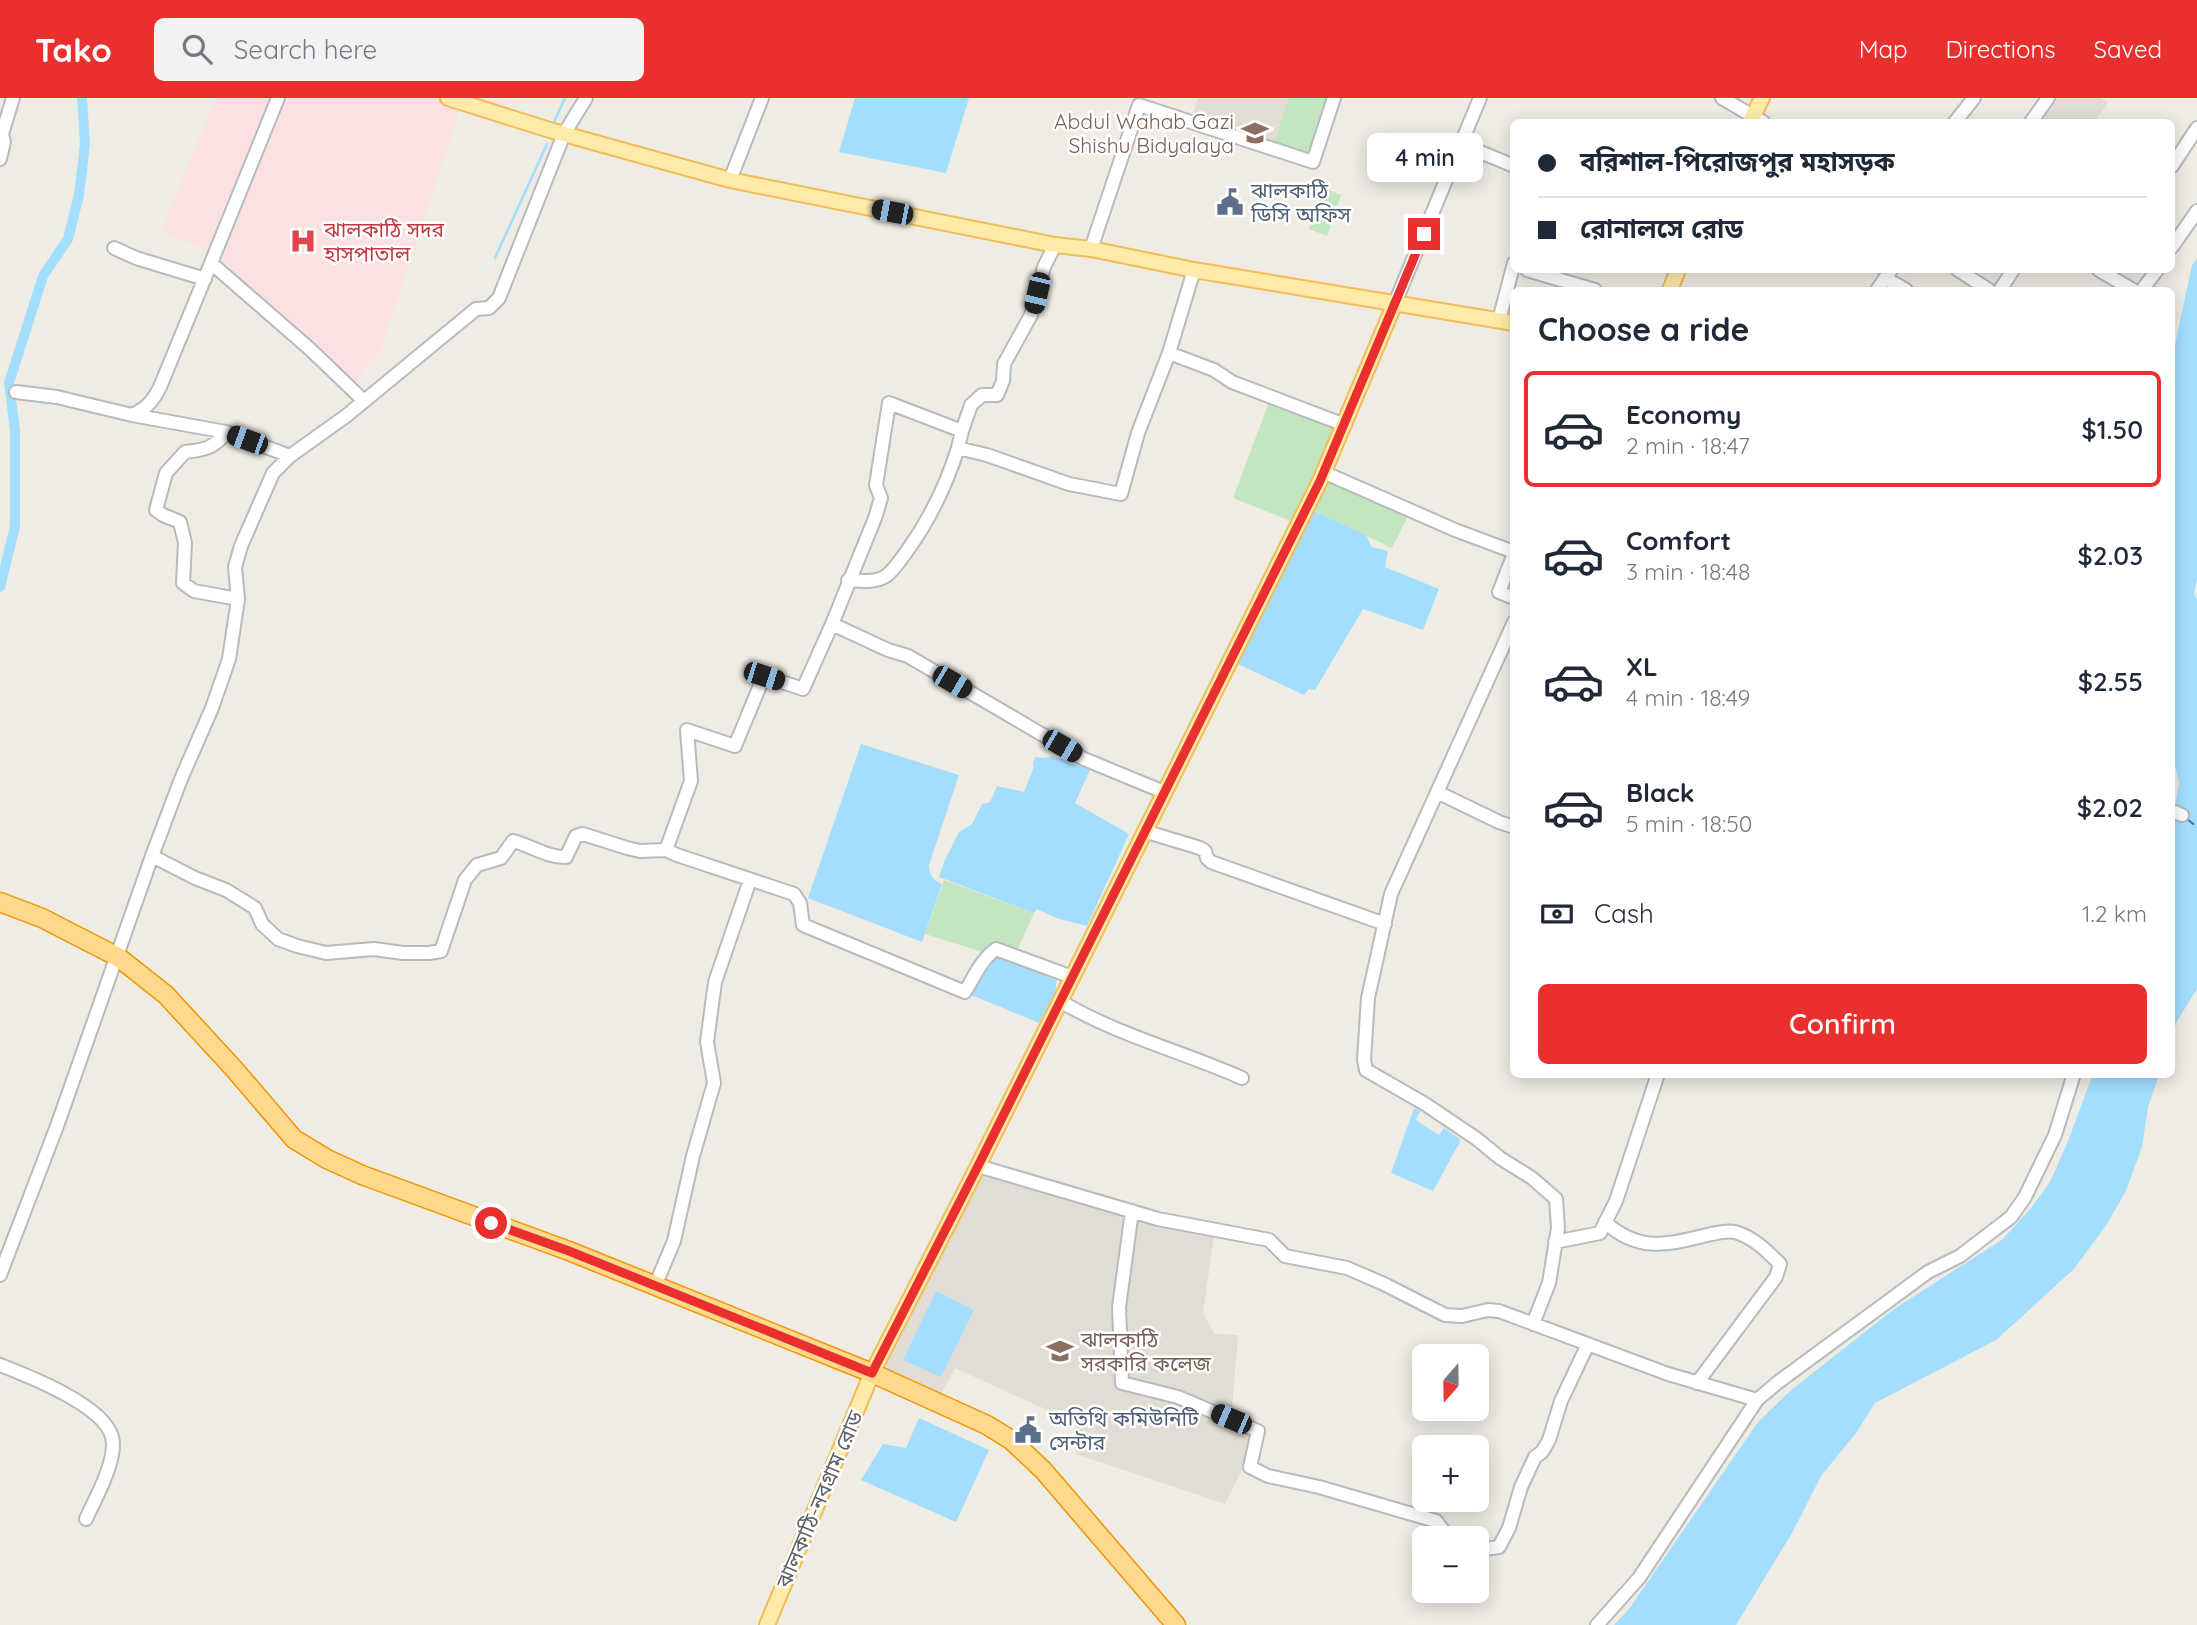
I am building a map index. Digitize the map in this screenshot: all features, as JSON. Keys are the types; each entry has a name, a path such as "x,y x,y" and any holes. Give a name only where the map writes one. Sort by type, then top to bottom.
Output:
{"highway":[{"path":"0,902 42,918 118,957 166,995 294,1139 327,1159 362,1175 569,1251 872,1373 987,1424 1011,1440 1043,1470 1176,1625"}],"main road":[{"path":"448,98 564,134 730,180 1055,245 1091,249 1194,270 1506,322"},
{"path":"1755,119 1762,98"},
{"name":"ঝালকাঠি-নবগ্রাম রোড","path":"767,1625 872,1373 978,1166 1323,471 1345,425 1395,303"}],"street":[{"path":"0,159 4,142 2,134 13,98"},
{"path":"132,415 154,400 278,98"},
{"path":"0,1275 57,1126 152,856 229,659 238,599 235,567 241,546 273,473 290,456 364,401 476,309 489,308 499,298 564,134 586,98"},
{"path":"730,180 762,98"},
{"path":"1091,249 1139,105 1313,162 1334,98"},
{"path":"1395,303 1480,98"},
{"path":"1722,98 1754,119"},
{"path":"1957,119 1974,98"},
{"path":"2033,119 2048,98"},
{"path":"2175,161 2197,128"},
{"path":"1461,144 1510,164"},
{"path":"2175,243 2197,211"},
{"path":"848,580 866,582 884,577 898,563 936,506 949,478 967,412 982,395 997,395 1003,381 1004,364 1031,315 1044,267 1055,245"},
{"path":"114,248 136,258 205,279"},
{"path":"211,262 311,349 364,401"},
{"path":"958,448 987,455 1069,484 1121,494 1138,433 1169,354 1194,270"},
{"path":"1537,273 1585,287"},
{"path":"1963,273 1984,287"},
{"path":"2104,273 2128,287"},
{"path":"1888,274 1903,287"},
{"path":"1506,322 1510,294"},
{"path":"1169,354 1213,370 1232,382 1345,425"},
{"path":"16,392 57,397 132,415 226,432 290,456"},
{"path":"666,850 691,781 687,730 735,746 764,676 803,689 832,624 881,499 876,485 889,403 962,431"},
{"path":"226,432 218,443 205,450 185,452 166,473 156,510 180,522 185,543 183,583 194,591 238,599"},
{"path":"1323,471 1510,551"},
{"path":"1510,563 1499,592 1510,596"},
{"path":"832,624 888,650 908,656 1084,759 1164,792"},
{"path":"1510,631 1391,894 1368,998 1364,1060 1366,1070 1436,1111 1532,1178 1556,1199 1558,1228 1549,1283 1533,1324"},
{"path":"1437,792 1510,826"},
{"path":"1144,831 1200,848 1211,862 1385,924"},
{"path":"152,856 226,890 255,908 262,924 278,939 327,953 374,949 429,953 441,951 466,880 477,865 501,859 513,841 557,858 566,857 576,836 583,834 640,850 666,850 794,894 800,903 803,925 965,992 982,964 996,949 1072,977"},
{"path":"655,1286 674,1241 693,1156 714,1083 707,1042 715,982 750,880"},
{"path":"1060,1001 1125,1034 1196,1058 1241,1078"},
{"path":"1555,1242 1600,1233 1616,1201 1657,1078"},
{"path":"1597,1625 1639,1578 1757,1400 1928,1272 1960,1256 2011,1217 2025,1197 2054,1135 2073,1078"},
{"path":"978,1166 1158,1219 1269,1240 1285,1256 1347,1268 1384,1283 1445,1315 1462,1316 1488,1310 1499,1311 1697,1382 1757,1400"},
{"path":"1132,1211 1119,1307 1122,1383 1187,1401 1258,1431 1250,1467 1268,1476 1319,1487 1436,1521 1440,1526"},
{"path":"1605,1222 1632,1240 1650,1245 1669,1245 1733,1231 1752,1239 1780,1264 1776,1277 1697,1382"},
{"path":"1489,1549 1499,1548 1509,1528 1521,1487 1535,1457 1542,1452 1549,1440 1562,1401 1588,1344"},
{"path":"0,1365 50,1384 97,1415 108,1429 112,1438 110,1461 86,1519"}],"shaded area":[{"name":"ঝালকাঠি সদর হাসপাতাল","path":"216,98 448,98 462,103 380,352 349,386 211,263 215,252 161,231"},
{"name":"Abdul Wahab Gazi Shishu Bidyalaya","path":"1198,98 1288,98 1273,146 1192,119"},
{"path":"2048,98 2101,98 2108,103 2096,119 2033,119"},
{"name":"ঝালকাঠি সরকারি কলেজ","path":"978,1166 1215,1229 1203,1313 1214,1334 1238,1335 1231,1419 1256,1441 1225,1504 1076,1454 1076,1423 955,1368 937,1402 872,1373"}],"green space":[{"path":"1288,98 1334,98 1313,162 1273,146"},
{"path":"1323,188 1341,195 1327,236 1309,229"},
{"path":"1271,397 1345,425 1323,471 1411,510 1392,548 1307,507 1298,524 1233,498"},
{"path":"944,880 1034,913 1015,955 989,954 925,934"}],"water":[{"path":"855,98 969,98 946,173 839,152"},
{"path":"2197,259 2197,579 2194,593 2197,600 2197,989 2175,1027 2175,808 2179,783 2175,765 2175,345 2192,265"},
{"path":"1314,511 1366,535 1372,547 1388,551 1385,567 1439,589 1423,630 1363,609 1315,690 1309,689 1304,695 1238,664"},
{"path":"861,744 959,775 929,865 932,877 942,884 922,942 808,898"},
{"path":"1053,756 1090,770 1075,803 1129,834 1087,926 1059,919 1037,909 1034,913 939,877 959,832 972,824 982,804 990,802 997,786 1024,792 1035,757"},
{"path":"994,956 1001,956 1057,976 1055,994 1039,1023 969,994"},
{"path":"2092,1078 2158,1078 2148,1107 2142,1147 2126,1191 2107,1224 2074,1269 1996,1340 1875,1403 1856,1433 1821,1476 1792,1533 1736,1625 1614,1625 1629,1609 1758,1422 1791,1390 1894,1309 2003,1239 2050,1182"},
{"path":"1414,1108 1420,1111 1416,1120 1439,1135 1444,1128 1461,1140 1433,1191 1391,1173"},
{"path":"936,1291 974,1310 941,1377 903,1360"},
{"path":"919,1418 989,1450 956,1522 861,1480 883,1444 906,1448"}],"waterway":[{"path":"0,587 15,526 15,431 9,383 43,276 68,239 79,195 85,144 82,98"},
{"path":"554,122 565,98"},
{"path":"495,258 547,144"}],"ferry route":[{"path":"2187,819 2197,827"}],"place":[{"name":"Abdul Wahab Gazi Shishu Bidyalaya","path":"1255,133"},
{"name":"ঝালকাঠি ডিসি অফিস","path":"1230,202"},
{"name":"ঝালকাঠি সদর হাসপাতাল","path":"303,241"},
{"name":"ঝালকাঠি সরকারি কলেজ","path":"1060,1351"},
{"name":"অতিথি কমিউনিটি সেন্টার","path":"1028,1430"}],"route":[{"path":"491,1223 569,1251 872,1373 1320,481 1424,234"}]}
